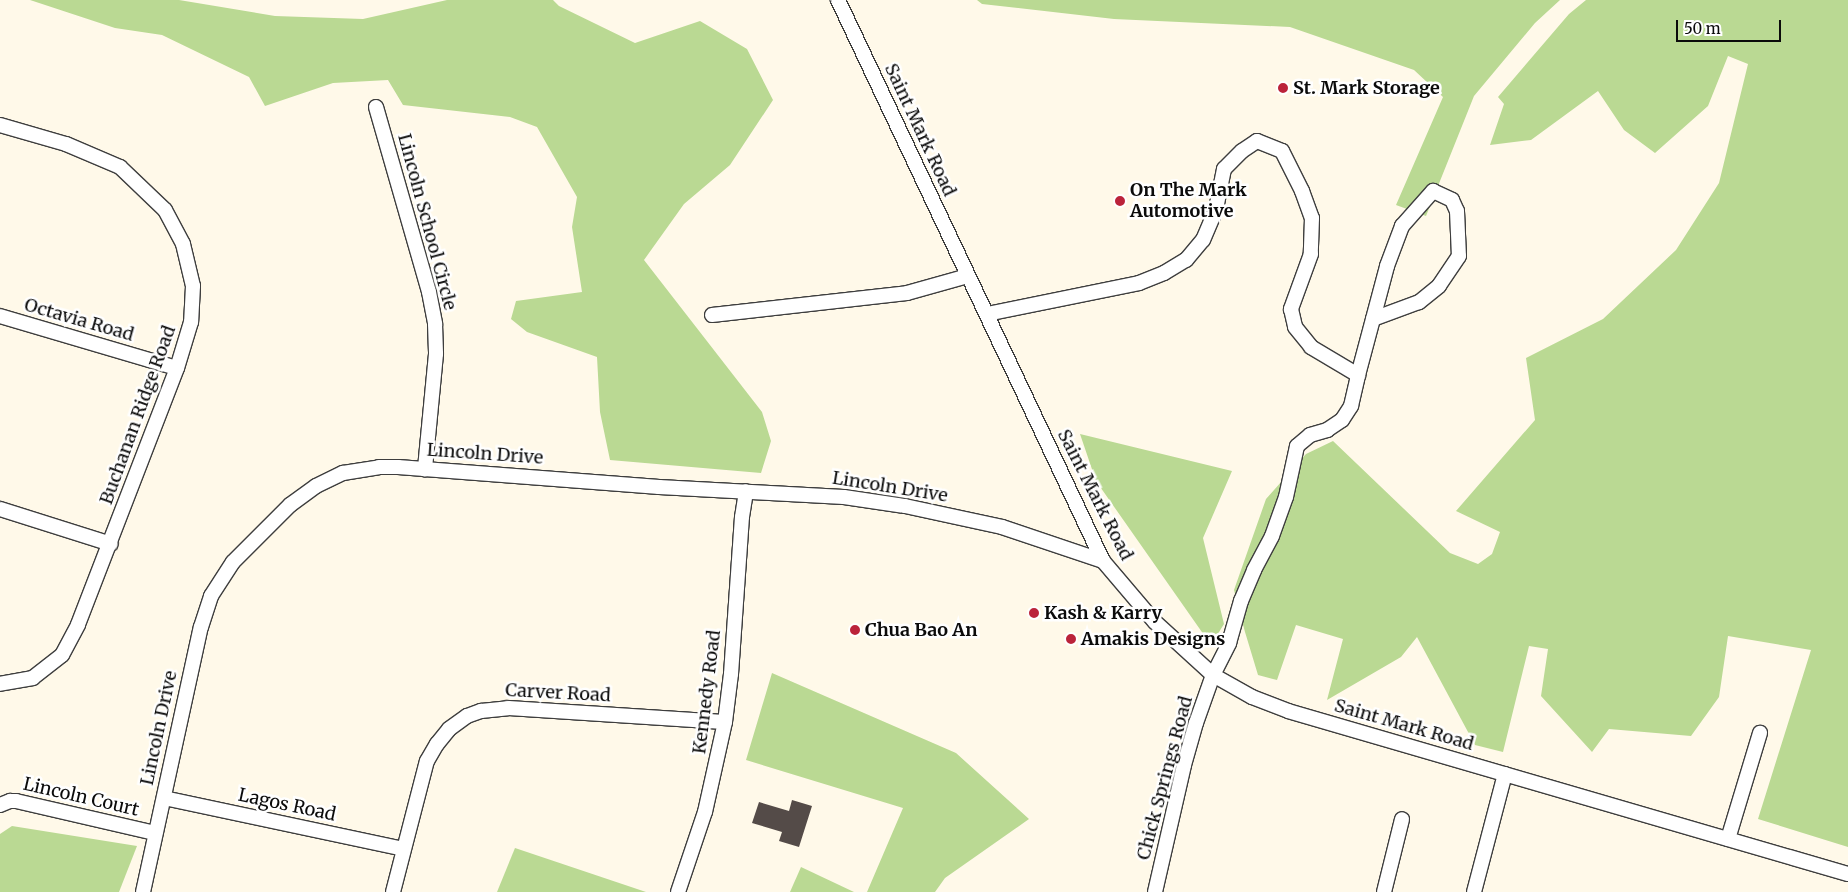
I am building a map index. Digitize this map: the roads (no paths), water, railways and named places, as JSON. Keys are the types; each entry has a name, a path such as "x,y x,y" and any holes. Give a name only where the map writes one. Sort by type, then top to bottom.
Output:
{"street":[{"name":"Saint Mark Road","path":"838,0 1103,561 1155,622 1213,675 1252,697 1288,711 1848,874"},
{"name":"Lincoln School Circle","path":"376,107 429,292 435,324 436,354 425,468"},
{"name":"Buchanan Ridge Road","path":"0,125 66,144 120,167 165,210 183,244 194,286 191,322 177,368 111,544 78,625 62,656 33,678 0,684"},
{"path":"987,314 1139,282 1164,273 1186,260 1203,240 1216,209 1224,169 1242,151 1257,142 1282,151 1302,191 1312,218 1311,254 1291,309 1295,327 1311,347 1358,375"},
{"name":"Chick Springs Road","path":"1155,892 1184,765 1213,675 1229,643 1241,601 1254,570 1272,536 1286,497 1297,446 1310,435 1327,430 1342,420 1351,406 1358,375 1387,266 1402,226 1433,191 1452,200 1457,211 1458,256 1440,286 1419,302 1373,319"},
{"path":"712,315 907,293 968,276"},
{"name":"Octavia Road","path":"0,316 177,368"},
{"name":"Lincoln Drive","path":"143,892 205,612 222,578 233,562 290,505 316,486 343,473 379,467 425,468 844,497 905,506 1002,528 1103,561"},
{"name":"Kennedy Road","path":"678,892 705,812 725,722 731,674 742,517 746,491"},
{"path":"0,509 111,544"},
{"name":"Carver Road","path":"393,892 427,760 449,729 467,716 481,711 508,708 725,722"},
{"path":"1728,839 1760,733"},
{"path":"1475,892 1505,774"},
{"name":"Lagos Road","path":"164,798 403,849"},
{"name":"Lincoln Court","path":"0,805 16,801 156,833"},
{"path":"1384,892 1402,819"}],"place":[{"name":"St. Mark Storage","path":"1283,88"},
{"name":"On The Mark Automotive","path":"1120,201"},
{"name":"Kash & Karry","path":"1034,613"},
{"name":"Chua Bao An","path":"855,630"},
{"name":"Amakis Designs","path":"1071,639"}]}
